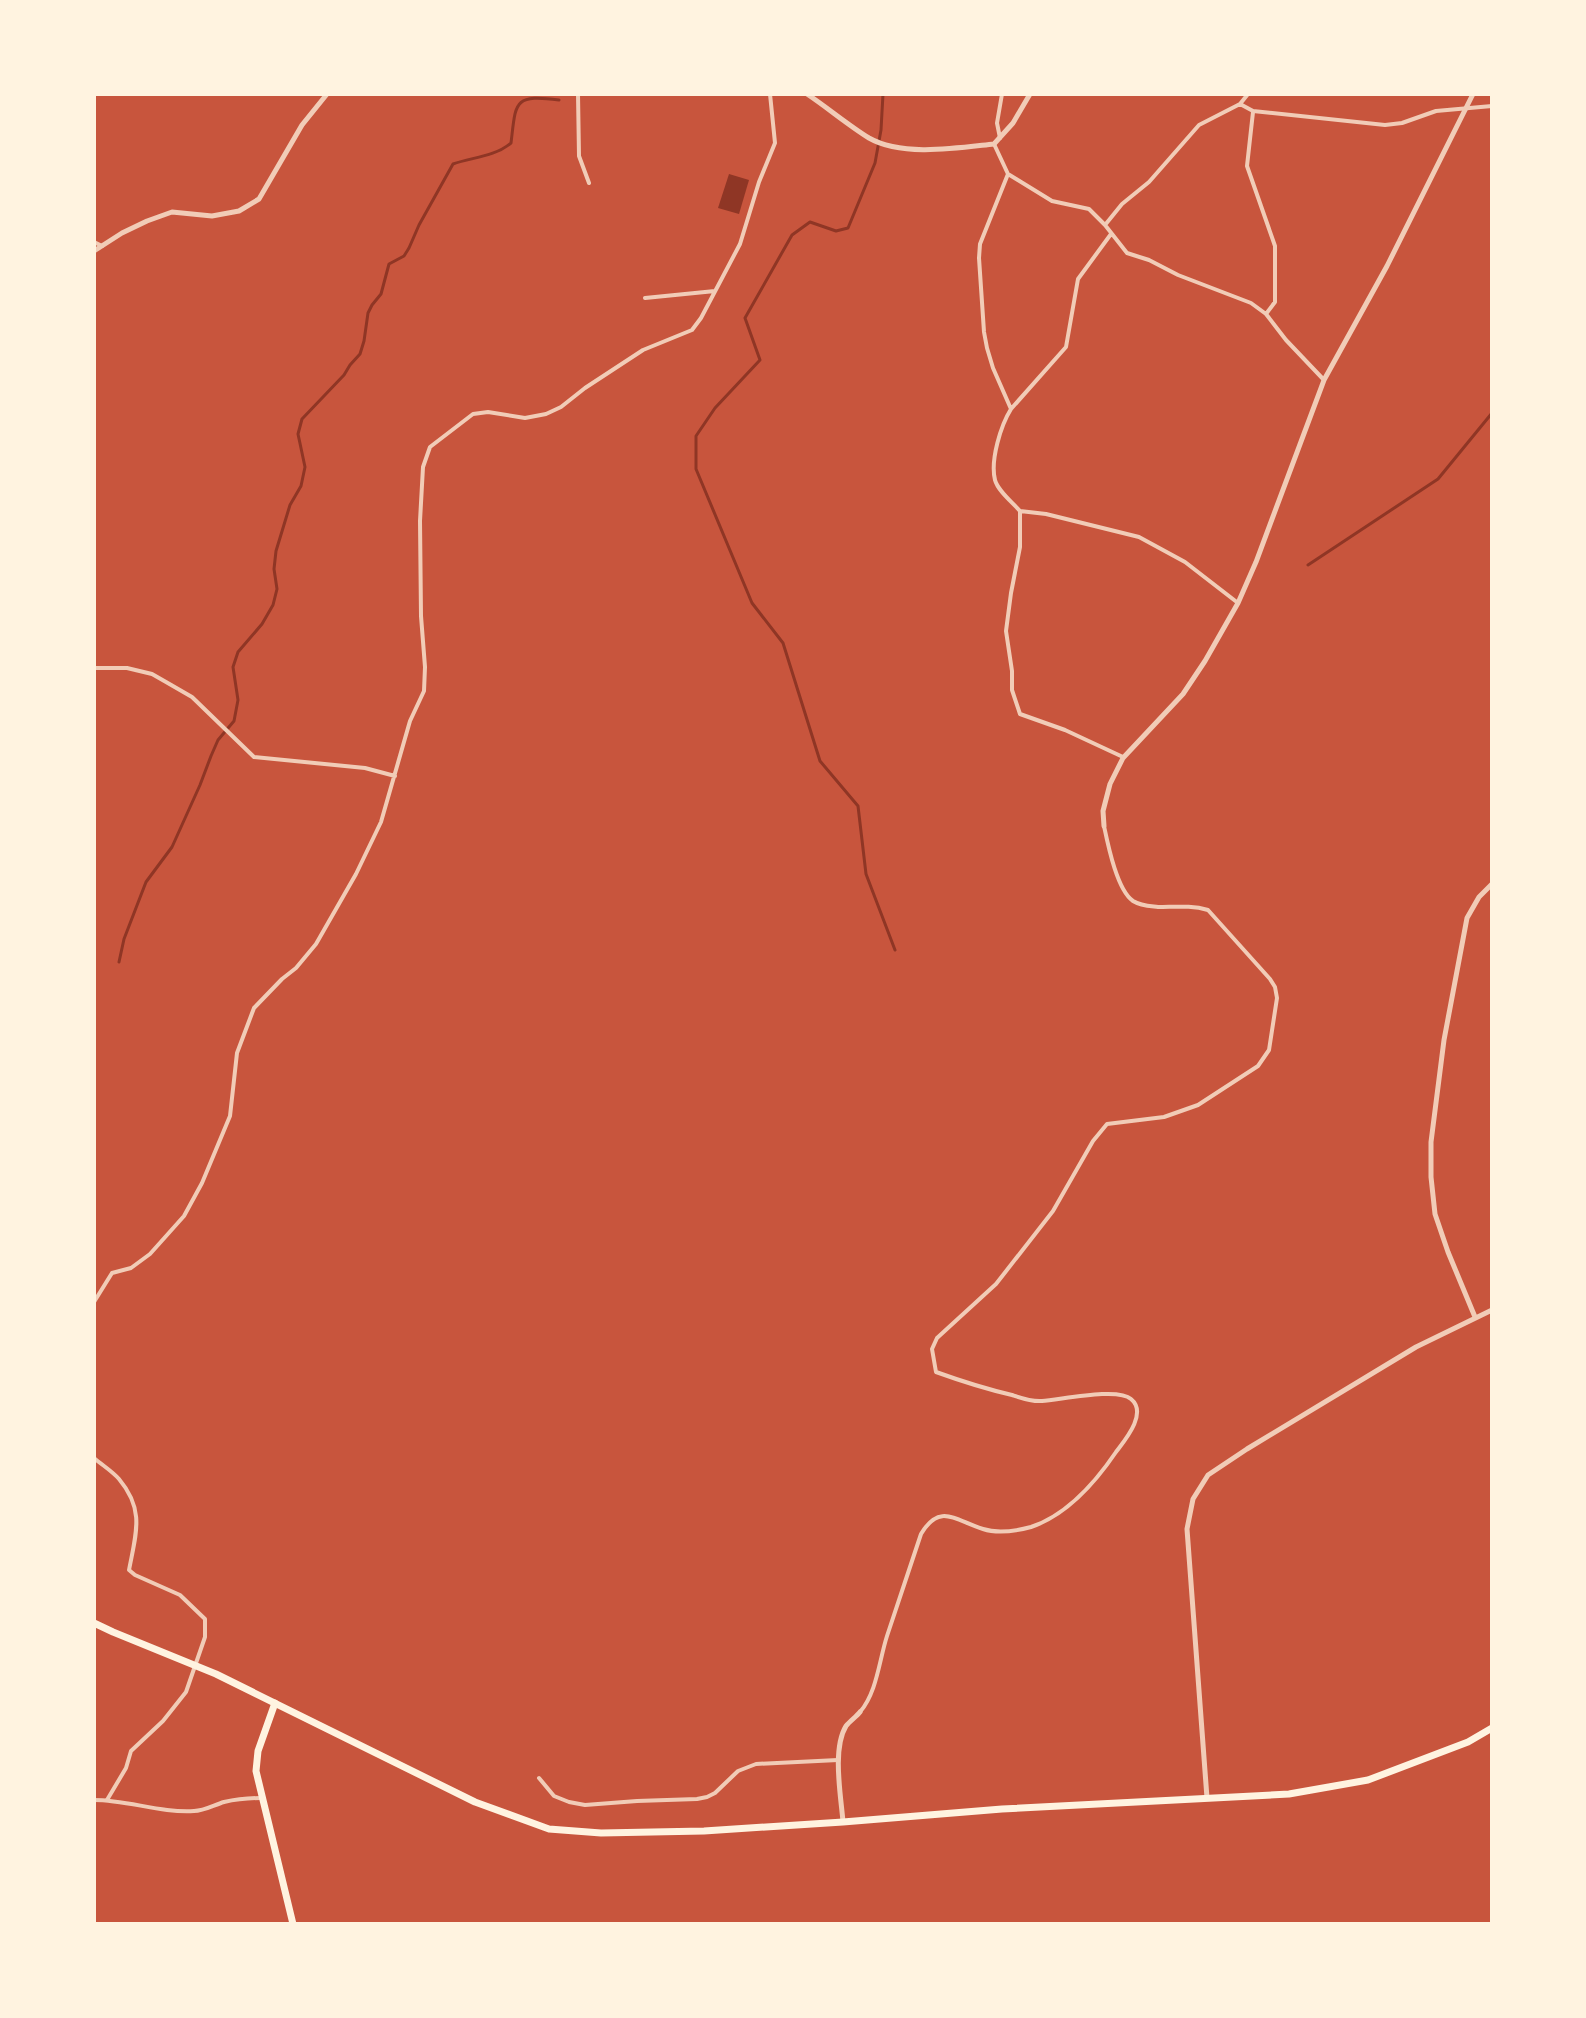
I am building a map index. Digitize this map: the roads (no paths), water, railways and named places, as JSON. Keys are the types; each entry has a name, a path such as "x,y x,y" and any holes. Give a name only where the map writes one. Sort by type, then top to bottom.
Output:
{"main road":[{"path":"94,1623 216,1674 475,1802 549,1829 601,1833 694,1831 1002,1809 1289,1794 1368,1780 1468,1742 1492,1728"},
{"path":"275,1703 258,1751 256,1771 293,1924"}],"street":[{"path":"94,251 134,227 172,212 212,216 239,211 259,199 302,125 327,94"},
{"path":"578,94 579,156 589,183"},
{"path":"94,1302 112,1273 131,1268 150,1254 184,1216 202,1183 230,1116 237,1053 254,1008 316,944 381,822 410,721 424,691 420,521 423,467 430,447 473,414 488,412 525,418 546,414 561,407 643,350 692,330 740,244 775,143 770,94"},
{"path":"807,94 871,139 893,147 917,150 994,144 1013,123 1030,94"},
{"path":"1000,138 997,123 1002,94"},
{"path":"1105,225 1122,204 1149,182 1199,125 1240,104 1248,94"},
{"path":"843,1822 838,1760 841,1739 847,1726 867,1704 891,1623 926,1525 944,1515 983,1530 1001,1532 1028,1528 1047,1520 1060,1513 1099,1477 1132,1429 1137,1413 1131,1398 1108,1393 1037,1401 936,1372 932,1349 937,1338 996,1284 1053,1211 1093,1141 1107,1124 1164,1117 1198,1105 1258,1066 1269,1050 1277,998 1270,979 1208,910 1141,906 1131,900 1119,878 1104,826 1103,811 1110,784 1123,758 1183,694 1238,603 1324,380 1387,266 1473,94"},
{"path":"1240,104 1253,111 1385,125 1402,123 1436,111 1492,106"},
{"path":"1253,111 1247,166 1275,246 1275,302 1266,314"},
{"path":"994,144 1008,174 1052,201 1089,209 1127,253 1251,303 1266,314 1324,380"},
{"path":"1008,174 980,244 979,258 987,348 1011,409"},
{"path":"1111,234 1078,279 1066,347 1011,409 999,432 995,480 1020,511 1046,514 1139,537 1185,562 1238,603"},
{"path":"94,242 102,246"},
{"path":"645,298 715,291"},
{"path":"1020,511 1020,547 1006,631 1012,690 1020,714 1065,730 1123,758"},
{"path":"94,668 127,668 152,674 192,697 254,757 365,768 395,776"},
{"path":"1475,1317 1435,1214 1431,1142 1444,1040 1467,918 1479,897 1492,884"},
{"path":"1207,1798 1187,1529 1193,1499 1208,1475 1247,1449 1416,1347 1492,1310"},
{"path":"94,1458 119,1479 137,1509 137,1528 129,1570 180,1595 205,1619 205,1637 186,1692 163,1721 131,1751 126,1768 107,1800"},
{"path":"539,1778 554,1796 585,1805 697,1799 715,1793 738,1771 756,1764 838,1760"},
{"path":"94,1800 175,1812 199,1811 241,1798 261,1798"}],"waterway":[{"path":"883,94 875,163 848,228 836,231 810,222 792,235 745,318 760,360 715,408 696,436 696,469 752,603 783,643 820,761 858,806 866,874 895,950"},
{"path":"119,962 124,939 146,882 172,847 218,740 234,721 238,700 233,667 238,652 262,624 273,605 277,589 274,569 276,551 290,505 301,486 305,467 298,434 302,419 360,354 368,313 381,294 389,264 404,256 453,164 490,154 511,143 516,110 525,100 559,100"},
{"path":"1308,565 1438,479 1492,413"}]}
